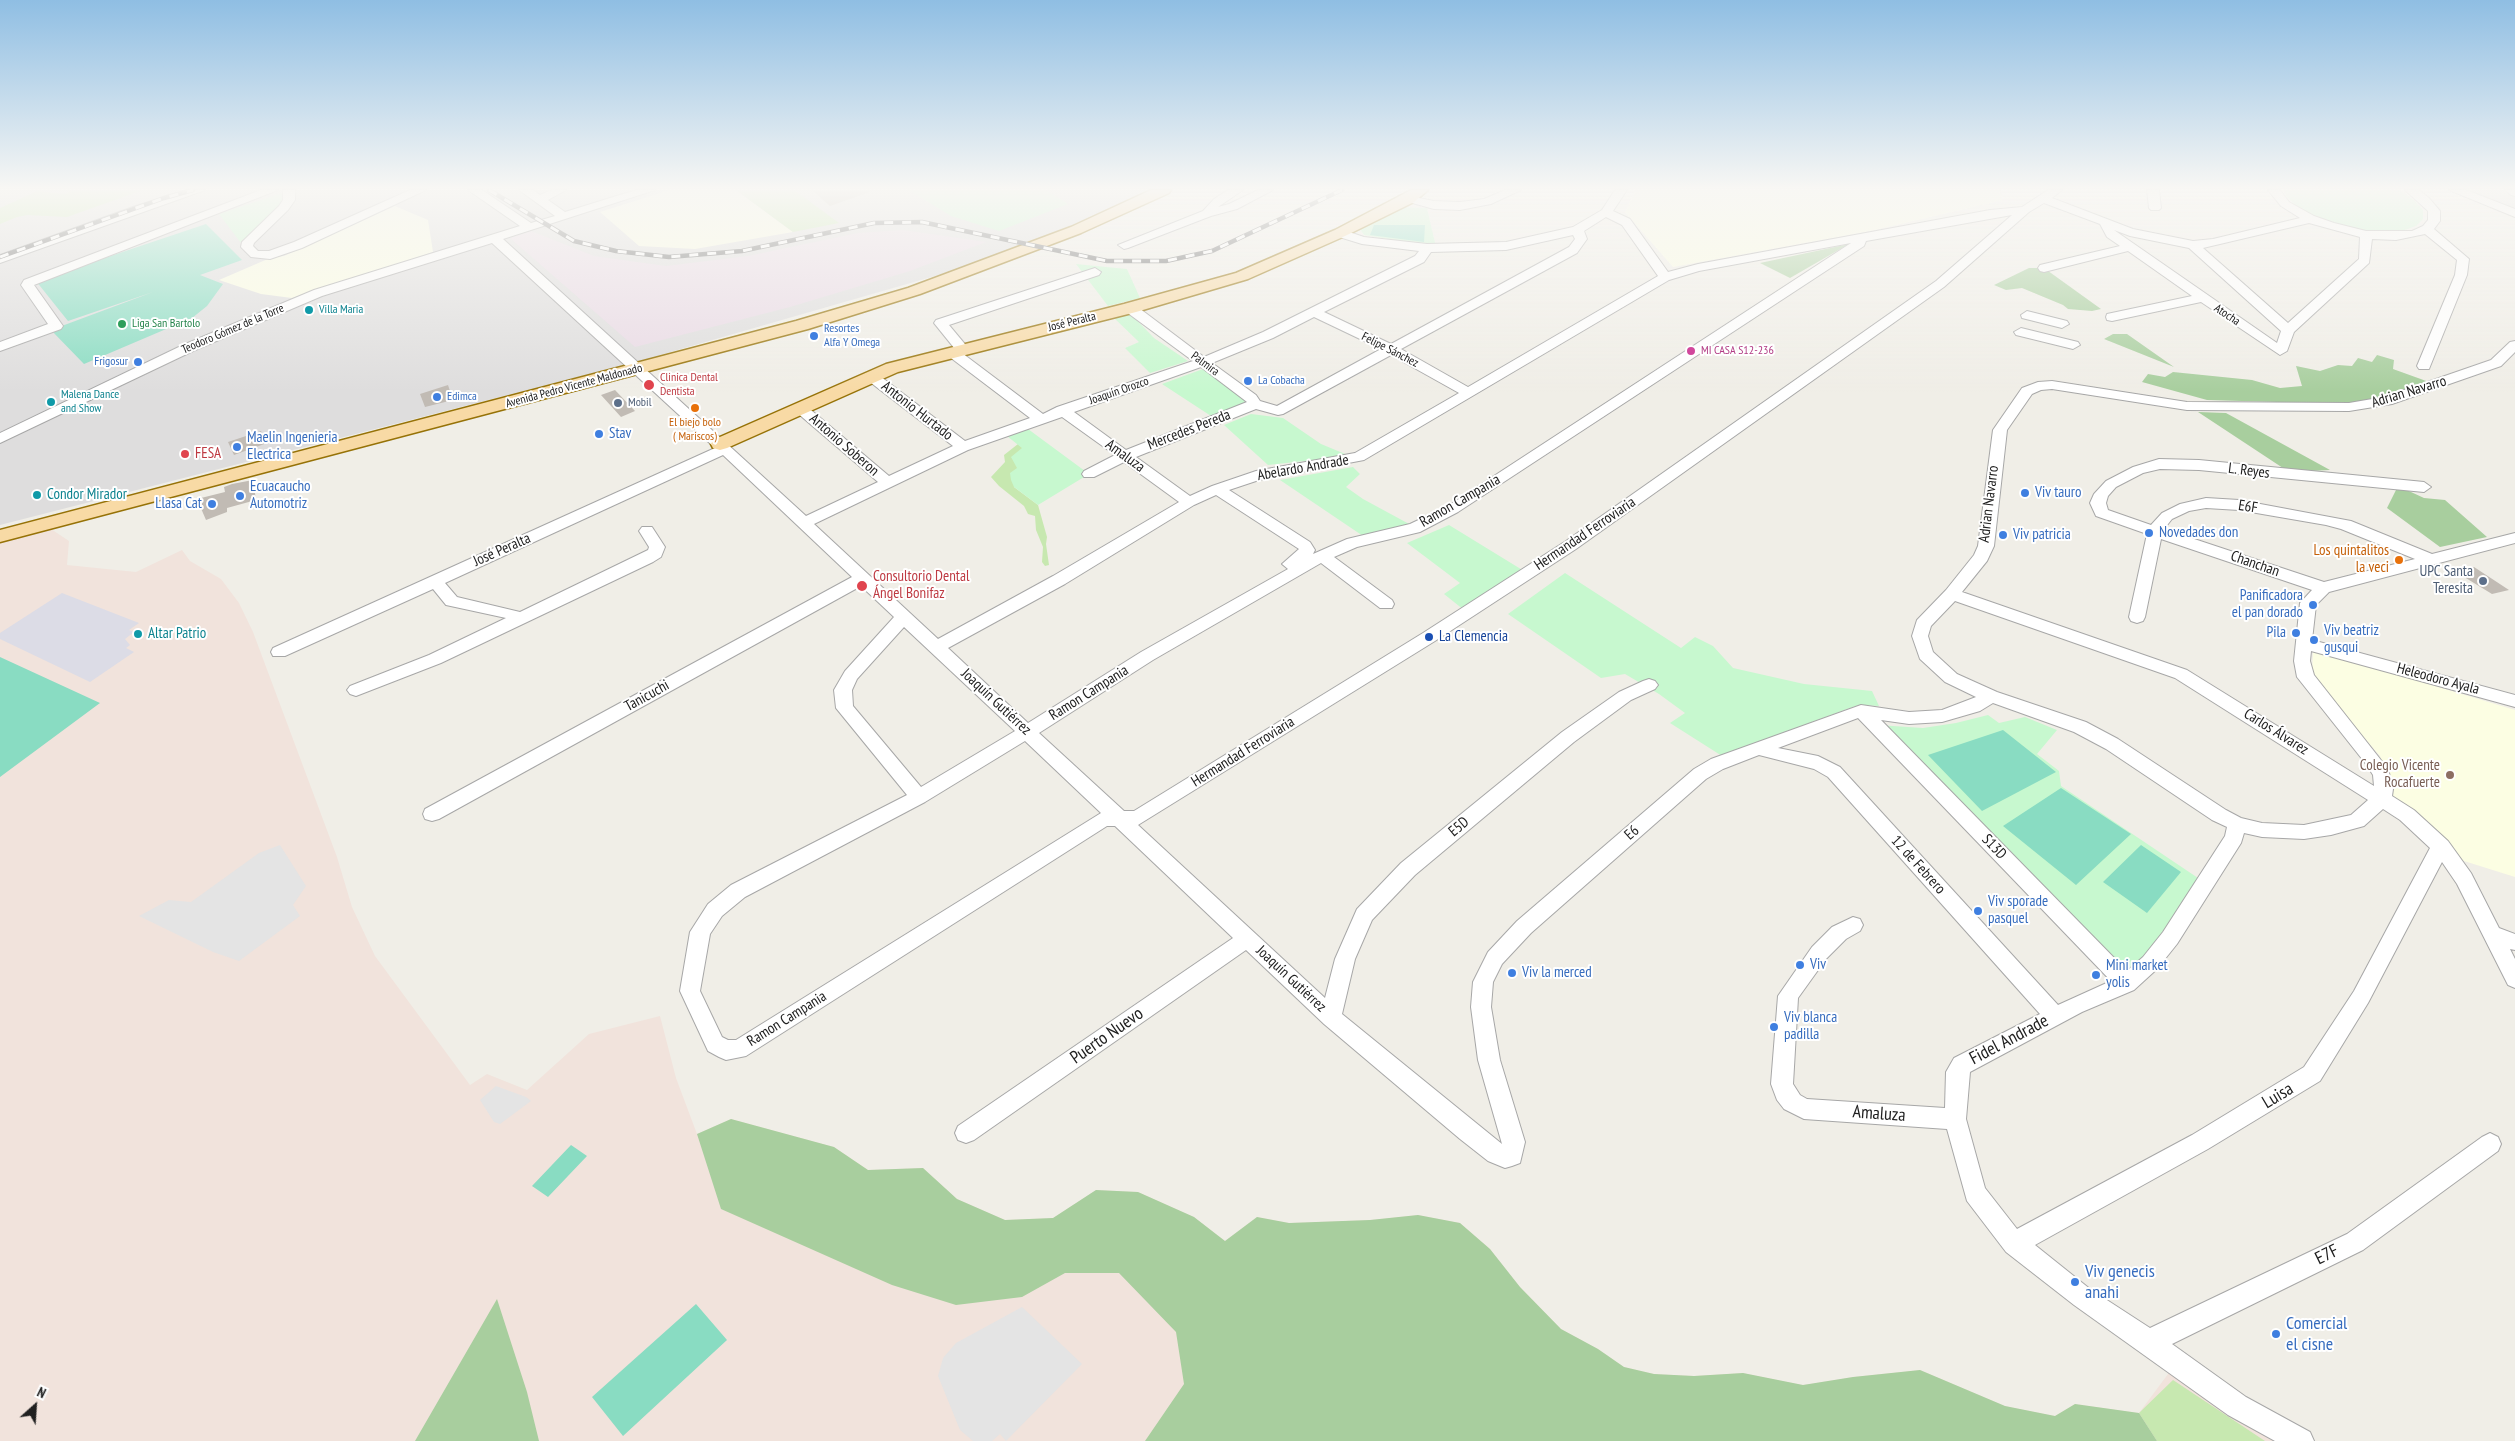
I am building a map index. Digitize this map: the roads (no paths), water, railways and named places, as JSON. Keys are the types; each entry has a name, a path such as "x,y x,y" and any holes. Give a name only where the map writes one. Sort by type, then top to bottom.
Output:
{"main road":[{"name":"Avenida Pedro Vicente Maldonado","path":"0,536 630,364 834,303 968,257"},
{"name":"Avenida Pedro Vicente Maldonado","path":"0,520 630,364 802,325 914,291 1004,257"},
{"name":"José Peralta","path":"723,447 800,408 871,376 957,351 1130,308 1242,276 1285,257"}],"street":[{"path":"0,347 56,326 27,285 28,283 96,257"},
{"name":"Teodoro Gómez de la Torre","path":"0,439 188,348 318,293 432,257"},
{"name":"Joaquín Gutiérrez","path":"515,257 723,447 1331,1017 1468,1132 1496,1153 1505,1156"},
{"name":"Joaquín Orozco","path":"804,523 962,446 1202,362 1268,335 1315,313 1421,257"},
{"path":"1393,350 1560,257"},
{"path":"1651,257 1665,277"},
{"name":"Hermandad Ferroviaria","path":"1665,277 1698,268 1756,257"},
{"name":"Ramon Campania","path":"1120,819 1104,819 739,1049 726,1050 715,1044 690,991 700,932 715,910 738,891 919,797 1027,732 1147,656 1277,580 1322,556 1352,543 1415,528 1453,509 1838,257"},
{"name":"Hermandad Ferroviaria","path":"1120,819 1137,818 1429,637 1571,545 1878,329 1940,284 1971,257"},
{"path":"2044,268 2088,257"},
{"name":"Atocha","path":"2144,257 2280,351 2288,330"},
{"path":"2207,257 2288,330 2365,260 2365,257"},
{"path":"2424,366 2432,342 2461,275 2463,259 2461,257"},
{"path":"1039,418 957,351 941,323 1095,272"},
{"name":"Abelardo Andrade","path":"936,647 1062,578 1189,502 1217,489 1260,475 1359,457 1665,277"},
{"path":"2112,317 2202,298"},
{"name":"Palmira","path":"1130,308 1166,337 1252,398 1255,404 1273,411 1282,410 1393,350"},
{"name":"Felipe Sánchez","path":"1315,313 1393,350 1464,390"},
{"path":"2027,315 2063,320 2058,342"},
{"path":"2021,332 2073,345"},
{"name":"Adrian Navarro","path":"2382,799 2357,821 2331,828 2304,832 2262,830 2237,824 2219,815 2112,744 2080,727 1991,696 1951,678 1926,655 1920,636 1923,624 1952,594 1981,557 1986,546 2000,430 2027,391 2038,386 2052,385 2185,403 2349,407 2387,401 2496,363 2515,345"},
{"name":"Antonio Hurtado","path":"871,376 962,446"},
{"name":"Mercedes Pereda","path":"1089,474 1124,456 1255,404"},
{"name":"Antonio Soberon","path":"800,408 887,482"},
{"name":"Amaluza","path":"1062,410 1189,502"},
{"name":"José Peralta","path":"279,652 723,447"},
{"name":"L. Reyes","path":"2101,512 2098,504 2102,494 2111,484 2138,470 2159,464 2200,465 2424,487"},
{"path":"1217,489 1305,546 1306,553 1281,571 1277,580"},
{"name":"E6F","path":"2154,530 2167,516 2185,507 2206,502 2239,505 2346,525 2432,560"},
{"name":"Chanchan","path":"2101,512 2323,588"},
{"path":"2137,617 2154,530"},
{"path":"356,690 435,659 655,553 657,547 647,531"},
{"path":"2382,799 2384,789 2382,774 2306,677 2302,661 2302,642 2308,603 2323,588 2515,538"},
{"path":"1322,556 1386,604"},
{"name":"Tanicuchi","path":"432,814 862,578"},
{"path":"435,581 452,601 512,614 519,620"},
{"name":"Carlos Álvarez","path":"1952,594 2181,674 2407,815 2441,846 2464,879 2515,979"},
{"path":"904,617 850,675 843,690 845,708 919,797"},
{"name":"Heleodoro Ayala","path":"2302,642 2515,701"},
{"name":"E5D","path":"1331,1017 1345,959 1364,915 1408,869 1568,737 1625,696 1649,685"},
{"name":"E6","path":"1505,1156 1512,1155 1514,1142 1489,1060 1481,1007 1483,982 1495,958 1524,927 1700,774 1717,764 1861,711 1908,718 1942,716 1974,706 1991,696"},
{"name":"S13D","path":"1861,711 2127,984"},
{"name":"12 de Febrero","path":"1761,749 1773,754 1818,763 1834,772 2055,1016"},
{"name":"Fidel Andrade","path":"2237,824 2234,838 2170,938 2150,963 2127,984 2055,1016 1962,1064 1957,1072 1955,1119 1975,1193 2014,1244 2082,1297 2149,1342 2237,1406 2301,1441"},
{"name":"Luisa","path":"2014,1244 2200,1142 2312,1074 2362,997 2441,846"},
{"name":"Amaluza","path":"1853,925 1839,934 1819,953 1788,996 1782,1084 1785,1093 1792,1102 1804,1109 1955,1119"},
{"path":"2492,934 2515,942"},
{"name":"Puerto Nuevo","path":"966,1133 1248,938"},
{"name":"E7F","path":"2149,1342 2355,1242 2490,1144"}],"railway":[{"path":"1089,257 1107,261 1166,261 1183,257"}],"place":[{"name":"Villa Maria","path":"309,310"},
{"name":"Liga San Bartolo","path":"122,324"},
{"name":"Resortes Alfa Y Omega","path":"814,336"},
{"name":"MI CASA S12-236","path":"1691,351"},
{"name":"Frigosur","path":"138,362"},
{"name":"La Cobacha","path":"1248,381"},
{"name":"Clinica Dental Dentista","path":"649,385"},
{"name":"Edimca","path":"437,397"},
{"name":"Malena Dance and Show","path":"51,402"},
{"name":"Mobil","path":"618,403"},
{"name":"El biejo bolo ( Mariscos)","path":"695,408"},
{"name":"Stav","path":"599,434"},
{"name":"Maelin Ingenieria Electrica","path":"237,447"},
{"name":"FESA","path":"185,454"},
{"name":"Viv tauro","path":"2025,493"},
{"name":"Condor Mirador","path":"37,495"},
{"name":"Ecuacaucho Automotriz","path":"240,496"},
{"name":"Llasa Cat","path":"212,504"},
{"name":"Novedades don","path":"2149,533"},
{"name":"Viv patricia","path":"2003,535"},
{"name":"Los quintalitos la veci","path":"2399,560"},
{"name":"UPC Santa Teresita","path":"2483,581"},
{"name":"Consultorio Dental Ángel Bonifaz","path":"862,586"},
{"name":"Panificadora el pan dorado","path":"2313,605"},
{"name":"Pila","path":"2296,633"},
{"name":"Altar Patrio","path":"138,634"},
{"name":"La Clemencia","path":"1429,637"},
{"name":"Viv beatriz gusqui","path":"2314,640"},
{"name":"Colegio Vicente Rocafuerte","path":"2450,775"},
{"name":"Viv sporade pasquel","path":"1978,911"},
{"name":"Viv","path":"1800,965"},
{"name":"Viv la merced","path":"1512,973"},
{"name":"Mini market yolis","path":"2096,975"},
{"name":"Viv blanca padilla","path":"1774,1027"},
{"name":"Viv genecis anahi","path":"2075,1282"},
{"name":"Comercial el cisne","path":"2276,1334"}]}
